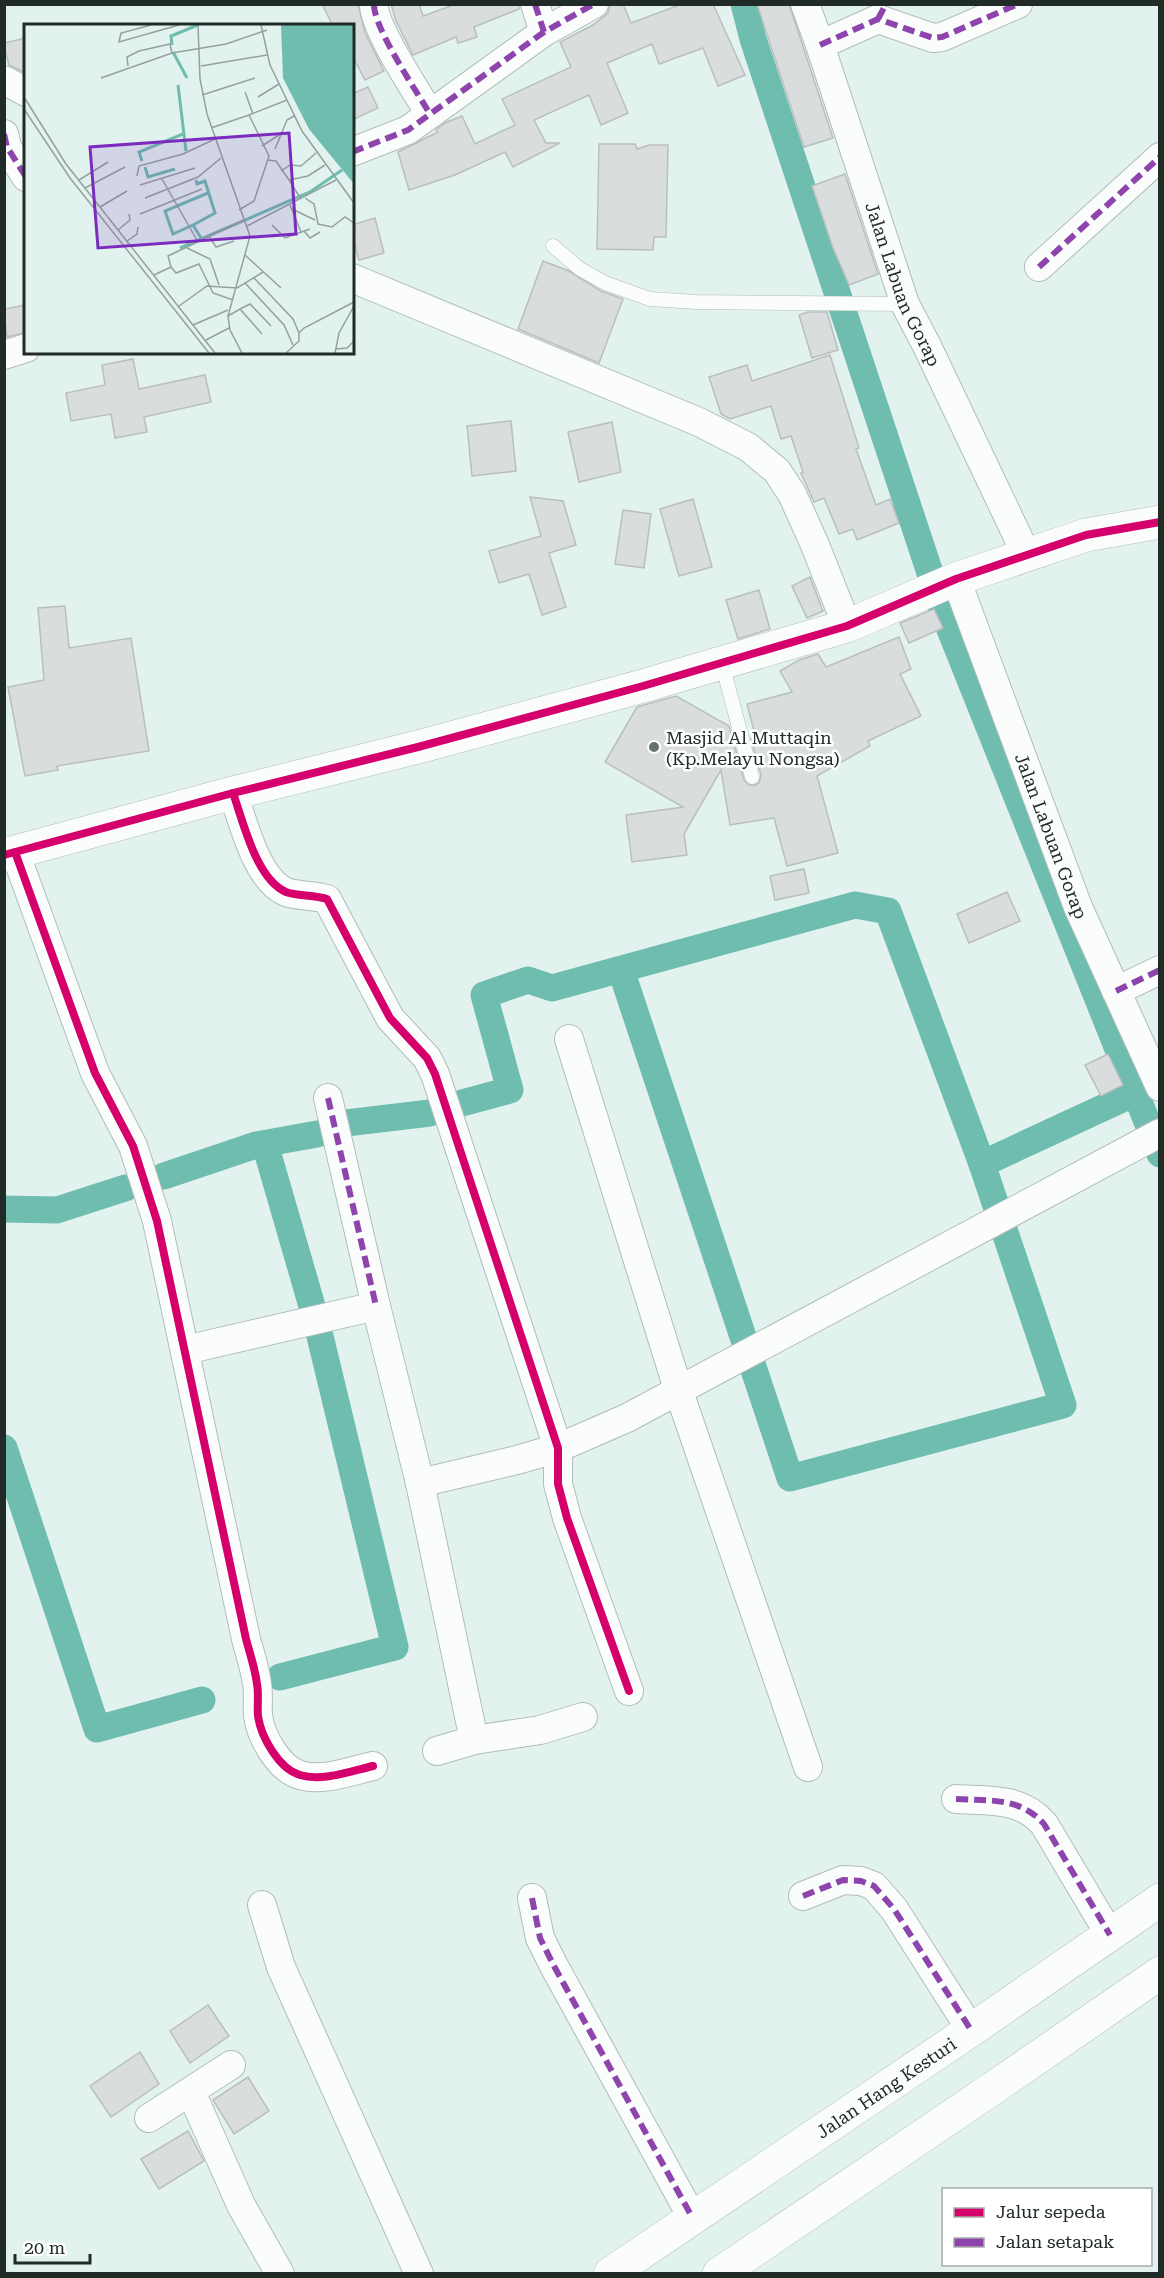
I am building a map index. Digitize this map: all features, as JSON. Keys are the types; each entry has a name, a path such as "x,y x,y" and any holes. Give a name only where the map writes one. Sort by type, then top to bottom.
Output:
{"main road":[{"path":"10,854 233,793 418,747 644,686 847,626 951,582 1026,554 1086,535 1160,522"},
{"name":"Jalan Hang Kesturi","path":"610,2274 1160,1900"},
{"path":"719,2274 1160,1973"}],"street":[{"path":"374,4 381,28 430,114"},
{"path":"535,4 544,32"},
{"path":"354,151 408,130 544,32 594,4"},
{"name":"Jalan Labuan Gorap","path":"805,4 905,304 1026,554"},
{"path":"820,45 882,12 933,38 942,37 1018,4"},
{"path":"4,80 24,91"},
{"path":"4,134 7,147 24,174"},
{"path":"1039,267 1160,157"},
{"path":"354,279 699,422 748,447 777,471 792,494 847,626"},
{"path":"4,355 24,349"},
{"name":"Jalan Labuan Gorap","path":"951,582 1078,906 1160,1087"},
{"path":"233,793 261,869 271,882 287,892 327,899 390,1018 427,1058 435,1074 558,1448 558,1484 567,1518 629,1691"},
{"path":"10,854 95,1073 133,1146 157,1221 246,1639 255,1671 259,1720 263,1734 283,1765 299,1775 321,1776 374,1766"},
{"path":"1116,991 1160,970"},
{"path":"569,1039 678,1389 808,1767"},
{"path":"328,1098 420,1483 474,1740"},
{"path":"420,1483 558,1448 627,1418 1149,1138"},
{"path":"185,1350 376,1306"},
{"path":"436,1751 474,1740 540,1730 583,1717"},
{"path":"956,1798 1014,1803 1034,1812 1044,1824 1110,1935"},
{"path":"803,1896 843,1880 861,1881 874,1886 894,1909 971,2030"},
{"path":"532,1899 540,1938 554,1966 692,2217"},
{"path":"262,1905 280,1967 419,2274"},
{"path":"149,2118 231,2065"},
{"path":"191,2092 241,2205 280,2274"}],"lane":[{"path":"553,246 588,274 605,283 650,299 696,302 905,304"},
{"path":"722,663 752,777"}],"building":[{"path":"322,4 358,4 365,33 384,71 365,80 354,59 354,24 332,24"},
{"path":"391,4 419,4 423,16 456,4 519,4 519,9 474,27 477,37 458,43 456,37 413,55 396,21"},
{"path":"610,4 623,4 631,23 682,4 713,4 745,75 718,86 703,48 659,64 652,44 607,63 628,113 601,125 589,95 534,120 546,143 560,143 513,167 505,152 455,175 409,190 398,152 438,132 436,130 445,123 462,116 475,144 515,125 502,99 571,67 560,42 593,25 608,13"},
{"path":"757,4 789,4 833,138 804,147"},
{"path":"24,38 24,72 9,65 4,43"},
{"path":"368,87 378,108 354,119 354,93"},
{"path":"599,144 635,144 637,149 649,145 668,145 666,237 654,237 653,250 597,249"},
{"path":"845,174 878,274 849,285 833,248 812,186"},
{"path":"375,218 384,253 359,260 354,242 354,224"},
{"path":"543,261 569,271 601,291 623,299 599,363 518,329"},
{"path":"24,305 24,333 7,337 4,309"},
{"path":"808,312 827,312 838,350 812,358 799,315"},
{"path":"830,355 859,448 856,449 876,505 890,499 899,523 857,540 853,529 839,534 824,498 814,502 801,473 803,472 791,436 781,439 771,406 730,419 721,414 709,377 747,365 752,381"},
{"path":"133,359 139,389 205,375 211,402 144,417 147,432 115,438 111,414 71,421 66,393 105,385 102,365"},
{"path":"511,421 516,471 472,476 467,426"},
{"path":"612,422 621,472 579,482 568,432"},
{"path":"530,497 563,501 576,545 549,553 566,607 542,615 529,574 499,583 489,551 541,536"},
{"path":"693,499 712,567 679,576 660,509"},
{"path":"623,510 651,514 644,568 615,564"},
{"path":"810,577 823,611 807,618 792,586"},
{"path":"759,590 770,629 738,639 726,600"},
{"path":"65,606 69,648 131,638 149,751 57,766 58,770 25,776 8,687 44,680 38,608"},
{"path":"934,609 943,628 909,643 900,623"},
{"path":"899,637 911,669 900,674 921,716 868,741 870,746 817,776 838,853 787,866 774,818 730,825 721,770 684,834 687,855 632,862 626,815 683,807 605,762 637,707 676,696 729,726 744,780 749,785 755,785 759,783 761,775 751,739 757,742 747,704 792,692 780,671 799,660 818,654 826,667"},
{"path":"804,869 809,893 775,900 770,876"},
{"path":"1007,892 1020,921 969,943 957,914"},
{"path":"1108,1054 1123,1085 1101,1096 1085,1065"},
{"path":"208,2005 229,2036 190,2063 170,2031"},
{"path":"140,2052 159,2084 111,2117 90,2086"},
{"path":"248,2077 269,2111 234,2134 213,2100"},
{"path":"188,2131 204,2161 159,2189 141,2159"}],"waterway":[{"path":"744,4 753,39 943,612 1160,1154"},
{"path":"462,1103 510,1090 484,995 528,980 552,988 855,905 888,911 982,1164 1135,1093"},
{"path":"621,970 790,1478 1063,1405 982,1164"},
{"path":"346,1123 430,1113"},
{"path":"164,1176 256,1145 317,1134"},
{"path":"265,1144 312,1306"},
{"path":"4,1209 57,1210 125,1188"},
{"path":"280,1677 395,1647 319,1332"},
{"path":"4,1448 97,1729 202,1700"}],"marked path":[{"path":"374,4 380,28 430,114"},
{"path":"535,4 544,32 594,4"},
{"path":"878,19 886,4"},
{"path":"820,45 878,19 933,38 942,37 1018,4"},
{"path":"354,151 408,130 544,32"},
{"path":"4,134 7,147 24,174"},
{"path":"1039,267 1160,157"},
{"path":"1116,991 1160,970"},
{"path":"328,1098 376,1306"},
{"path":"956,1799 1004,1802 1035,1815 1044,1824 1110,1935"},
{"path":"803,1896 843,1880 861,1881 874,1886 894,1909 971,2030"},
{"path":"532,1898 540,1938 554,1966 692,2217"}],"cycle path":[{"path":"4,855 643,686 847,626 956,579 1086,535 1160,522"},
{"path":"233,793 252,848 266,875 286,892 327,899 390,1018 427,1058 435,1074 558,1448 558,1484 567,1518 629,1691"},
{"path":"15,852 95,1073 133,1146 157,1221 255,1672 258,1716 263,1733 278,1759 292,1772 300,1775 327,1777 373,1766"}],"place":[{"name":"Masjid Al Muttaqin (Kp.Melayu Nongsa)","path":"654,747"}]}
